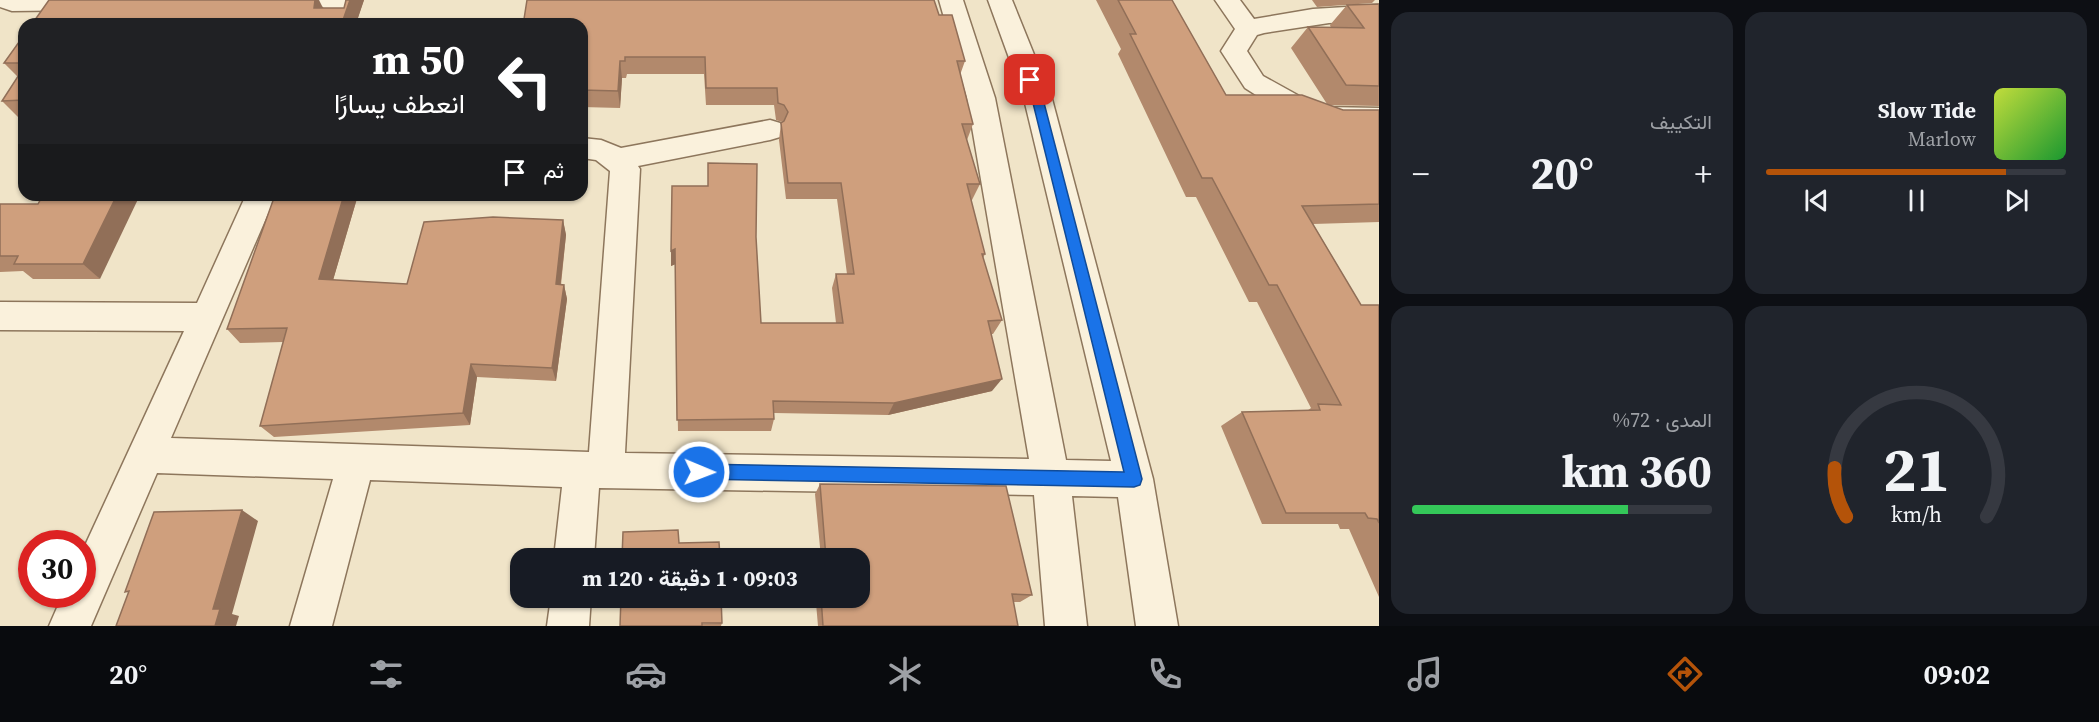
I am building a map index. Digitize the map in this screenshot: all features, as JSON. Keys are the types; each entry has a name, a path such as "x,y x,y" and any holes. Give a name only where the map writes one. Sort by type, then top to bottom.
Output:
{"street":[{"path":"3,0 12,3 117,1"},
{"path":"327,0 340,9 340,18"},
{"path":"951,0 981,98 1051,478 1066,626"},
{"path":"1000,0 1038,99 1134,479 1157,626"},
{"path":"1227,0 1248,28"},
{"path":"1379,13 1352,12 1294,17 1248,28 1234,51 1254,82 1291,104 1324,117 1379,118"},
{"path":"618,159 770,130"},
{"path":"576,548 594,470 626,182 625,169 618,159 607,151 588,149"},
{"path":"70,626 258,201"},
{"path":"0,316 207,317"},
{"path":"146,455 594,470 1134,479"},
{"path":"311,626 356,462"},
{"path":"568,626 570,608"}],"building":[{"path":"49,0 315,0 314,8 344,8 346,0 350,0 344,18 36,18"},
{"path":"527,0 934,0 939,15 952,15 965,61 957,61 973,124 962,124 980,184 967,184 985,254 982,254 1002,320 988,321 1002,379 894,403 773,401 774,419 677,420 675,249 671,251 672,186 708,186 708,163 757,164 756,237 761,323 843,323 836,274 854,274 841,183 788,183 781,123 788,112 784,105 778,103 777,88 706,88 705,57 625,57 625,61 620,61 618,91 588,90 588,18 524,18"},
{"path":"1118,0 1172,0 1226,95 1302,95 1343,110 1379,110 1379,204 1302,206 1361,305 1379,305 1379,523 1377,519 1368,518 1365,513 1286,513 1242,412 1320,410 1318,404 1341,405 1277,285 1269,285 1212,178 1202,178 1130,34 1136,34"},
{"path":"1379,4 1379,86 1346,85 1308,27 1364,28 1347,5"},
{"path":"18,43 18,63 4,63"},
{"path":"18,76 18,100 2,101"},
{"path":"40,201 114,201 83,264 14,264 18,256 0,256 0,204 38,204"},
{"path":"273,201 342,201 319,279 407,284 424,222 493,217 563,220 556,284 564,285 552,368 471,364 463,413 260,426 287,328 227,329"},
{"path":"820,484 1006,486 1032,595 1012,594 1018,626 823,626 822,608 870,608 870,548 825,548"},
{"path":"242,510 213,609 220,609 215,626 116,626 129,591 125,592 154,512"},
{"path":"678,530 679,543 719,542 719,548 622,548 623,532"},
{"path":"621,608 721,608 722,623 702,623 702,626 620,626"}],"route":[{"path":"699,472 1134,479 1038,99 1030,80"}]}
